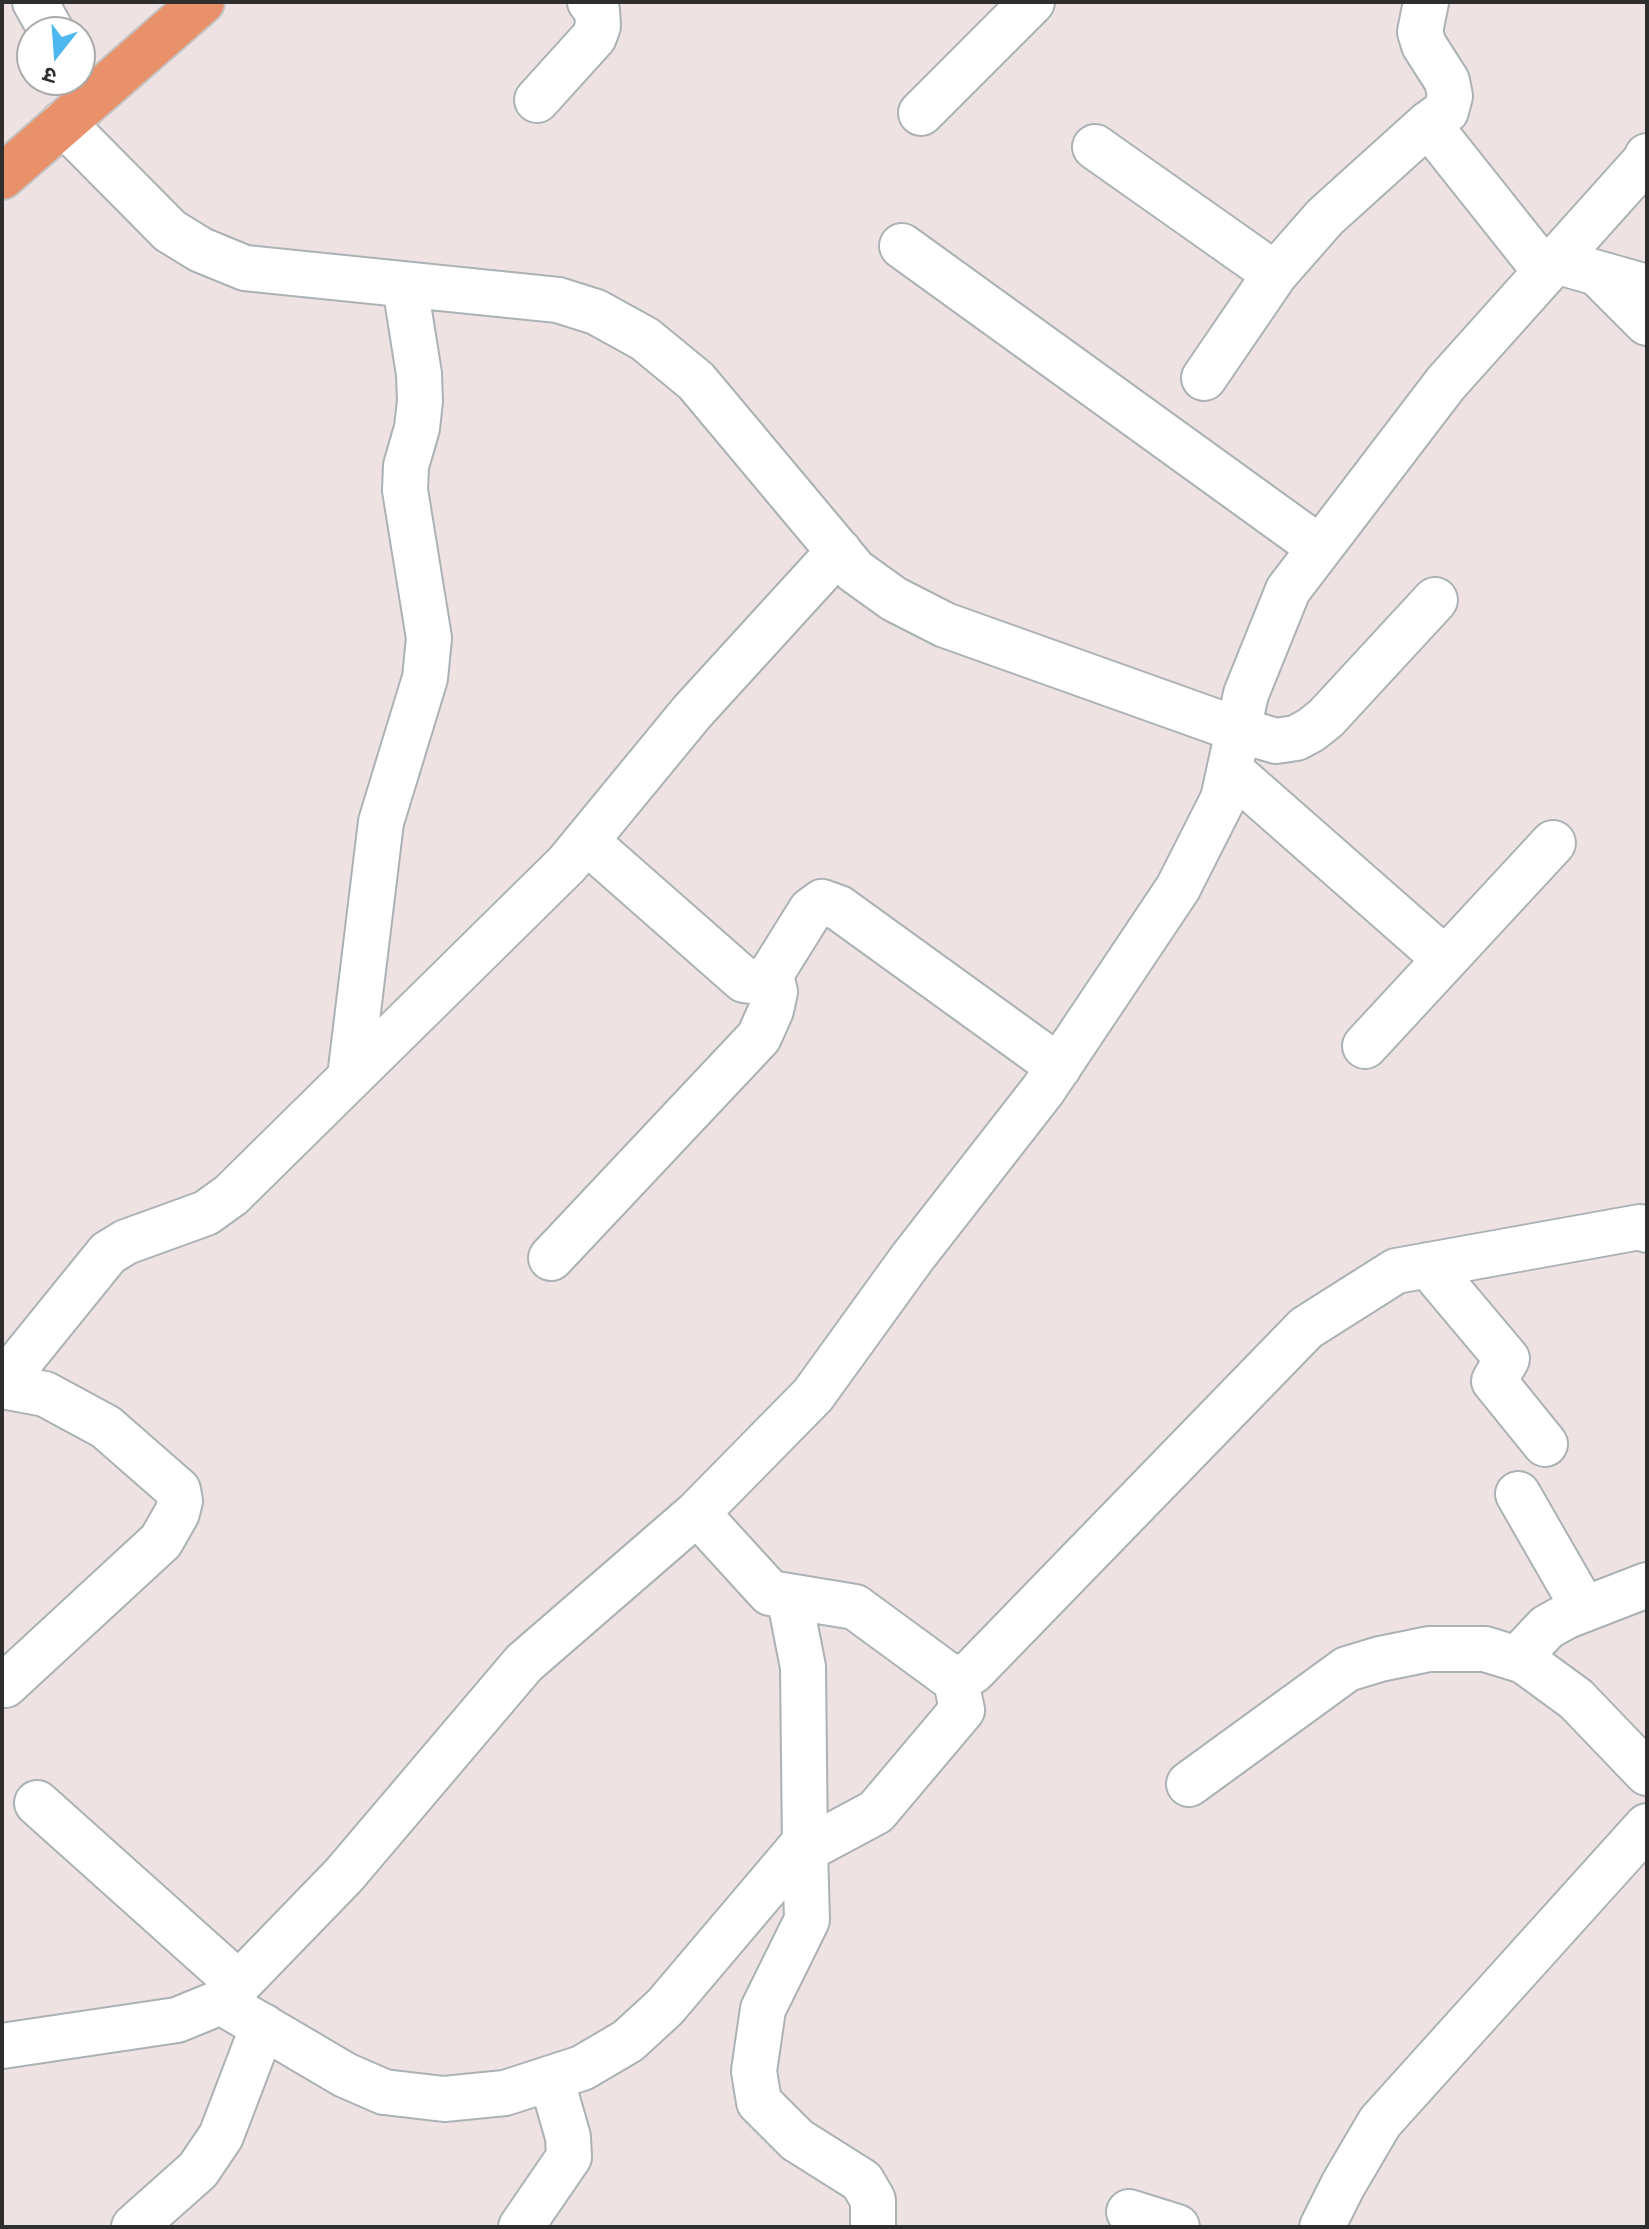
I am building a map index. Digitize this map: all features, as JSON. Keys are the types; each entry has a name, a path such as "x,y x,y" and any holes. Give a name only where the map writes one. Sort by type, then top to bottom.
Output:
{"main road":[{"path":"2,177 77,101 202,2"}],"street":[{"path":"537,100 594,37 598,26 597,10 590,2"},
{"path":"921,113 1032,2"},
{"path":"1204,378 1275,274 1325,217 1446,111 1450,96 1447,81 1424,45 1420,32 1426,2"},
{"path":"77,101 170,231 201,250 245,268 558,300 596,312 645,339 696,381 855,571 894,599 945,625 1234,750 1445,959"},
{"path":"1428,124 1550,266 1597,273 1647,287"},
{"path":"1095,147 1275,274"},
{"path":"2,2046 177,2020 229,1992 344,1875 524,1663 697,1513 813,1395 912,1258 1043,1090 1178,888 1223,799 1246,694 1288,590 1446,383 1647,156"},
{"path":"902,246 1320,548"},
{"path":"1597,273 1647,323"},
{"path":"350,1077 381,822 425,678 429,638 405,490 406,466 417,428 420,401 419,374 405,286"},
{"path":"5,1685 161,1541 177,1513 180,1501 178,1490 106,1427 45,1394 2,1385 108,1253 126,1242 206,1213 231,1195 567,864 692,712 839,551"},
{"path":"1234,750 1296,738 1311,730 1326,718 1435,600"},
{"path":"586,841 744,980 758,982 771,974 811,910 822,902 839,908 1059,1067"},
{"path":"1365,1046 1553,843"},
{"path":"551,1258 759,1037 775,992 771,974"},
{"path":"956,1681 973,1671 1306,1328 1396,1271 1640,1227 1647,1230"},
{"path":"1428,1265 1507,1359 1494,1381 1545,1444"},
{"path":"1518,1494 1584,1609"},
{"path":"37,1803 263,2026 345,2075 384,2092 444,2099 505,2093 582,2068 628,2041 665,2007 805,1847 876,1812 962,1710 956,1681 855,1607 770,1593 697,1513"},
{"path":"1517,1659 1547,1627 1647,1585"},
{"path":"789,1596 803,1667 807,1920 763,2009 754,2071 759,2102 797,2140 862,2181 873,2200 873,2227"},
{"path":"1189,1784 1347,1669 1429,1649 1485,1649 1524,1661 1576,1699 1647,1773"},
{"path":"1322,2227 1380,2122 1647,1826"},
{"path":"134,2227 198,2170 221,2136 263,2026"},
{"path":"521,2227 569,2157 568,2137 551,2078"},
{"path":"1129,2212 1177,2227"}]}
